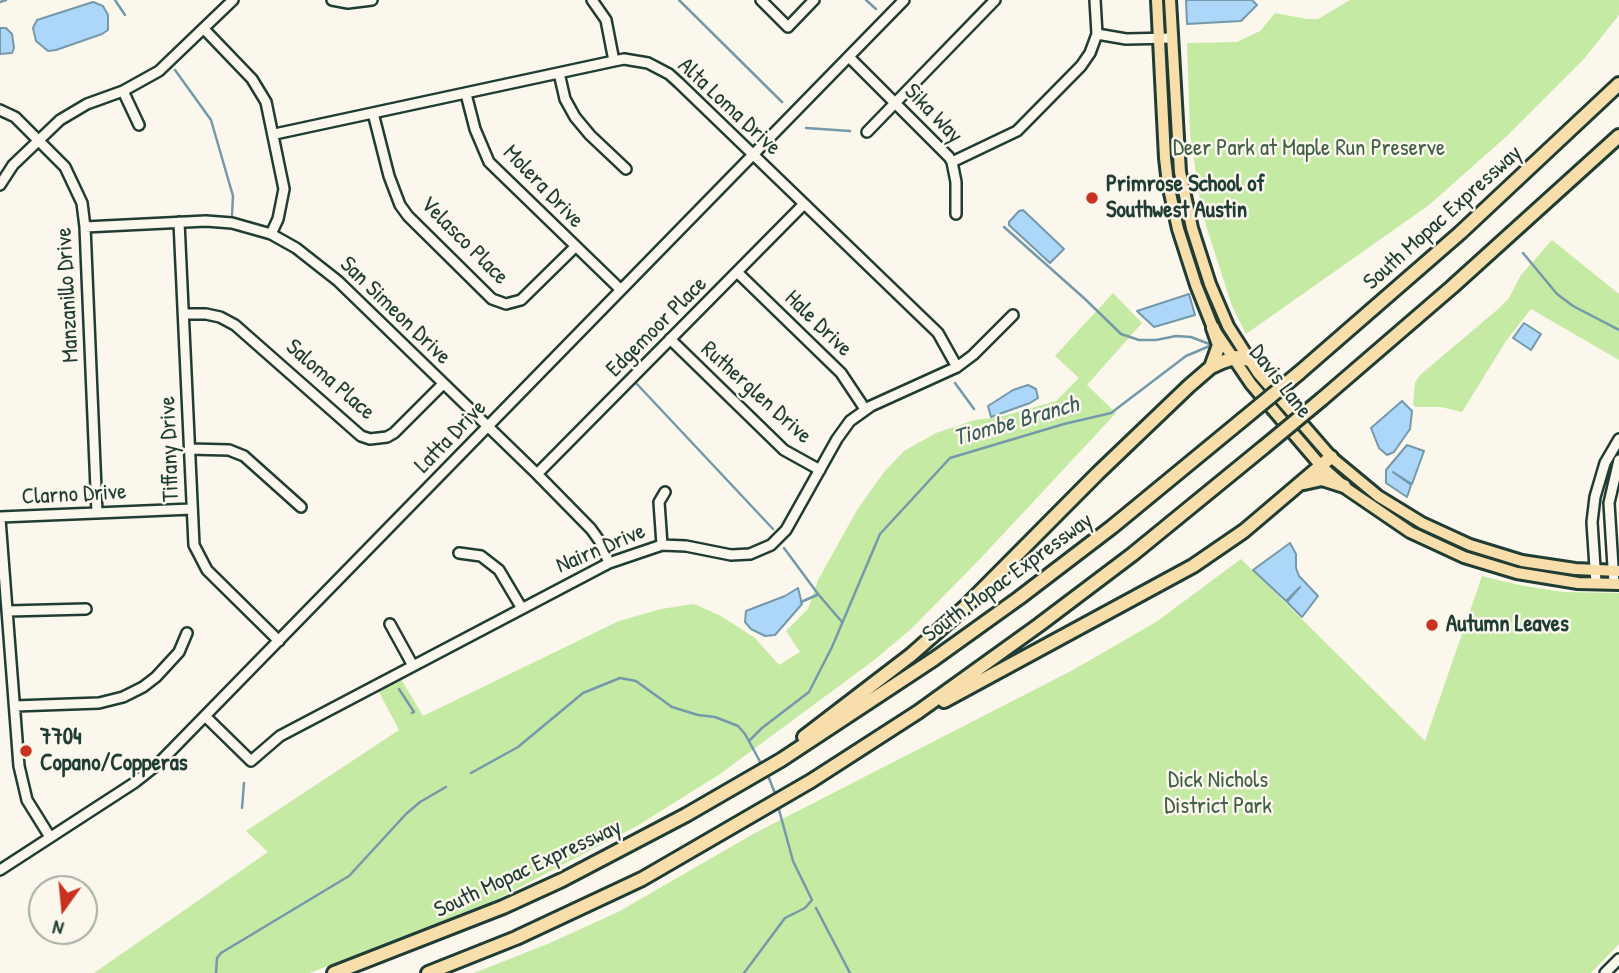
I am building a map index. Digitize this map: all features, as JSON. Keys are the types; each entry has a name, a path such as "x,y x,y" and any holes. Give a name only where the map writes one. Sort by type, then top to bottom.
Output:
{"highway":[{"name":"South Mopac Expressway","path":"334,973 503,907 626,848 781,760 795,747 934,659 1112,527 1299,373 1460,233 1619,84"},
{"path":"428,973 578,910 653,873 754,816 918,712 1090,587 1264,447 1452,287 1619,136"},
{"path":"1211,367 1219,345 1213,328"},
{"path":"795,747 872,687 964,608 1149,422 1211,367 1233,358 1249,360"},
{"path":"918,712 936,706 1193,566 1244,531 1326,461"},
{"path":"1300,484 1322,479 1344,486"}],"main road":[{"name":"Davis Lane","path":"1157,0 1168,184 1178,229 1213,328 1275,413 1326,461 1422,523 1470,545 1522,561 1575,569 1616,571"},
{"name":"Davis Lane","path":"1170,0 1182,181 1192,228 1210,284 1228,326 1249,360 1344,486 1410,532 1464,557 1548,579 1616,583"},
{"path":"1168,184 1182,181"},
{"path":"1410,532 1416,526 1447,541 1470,545"}],"street":[{"path":"0,185 13,165 60,120 87,104 123,91 159,71 233,0"},
{"path":"332,0 348,3 372,0"},
{"path":"592,0 606,20 614,61"},
{"path":"761,0 788,27 814,0"},
{"name":"Latta Drive","path":"0,870 134,783 158,764 904,0"},
{"path":"867,132 995,0"},
{"path":"952,162 1010,136 1082,66 1097,34 1096,0"},
{"path":"204,29 261,90 266,102 275,134 284,189 278,219 271,234"},
{"path":"1097,34 1126,39 1172,38"},
{"name":"Sika Way","path":"849,57 952,162 957,191 956,214"},
{"name":"Alta Loma Drive","path":"275,134 614,61 638,60 648,63 668,74 938,333 957,367"},
{"path":"559,72 565,99 575,117 626,169"},
{"path":"123,91 139,125"},
{"name":"Molera Drive","path":"466,94 475,129 489,162 620,289"},
{"name":"Manzanillo Drive","path":"0,110 15,117 39,139 71,177 82,203 97,513"},
{"name":"Velasco Place","path":"373,113 389,176 400,205 492,299 506,304 521,300 575,247"},
{"name":"Edgemoor Place","path":"537,474 803,205"},
{"name":"San Simeon Drive","path":"85,227 206,221 232,223 271,234 325,268 591,530 601,543 609,563"},
{"name":"Tiffany Drive","path":"179,222 194,545 207,570 279,641"},
{"name":"Hale Drive","path":"737,272 841,373 865,409"},
{"name":"Saloma Place","path":"184,314 206,314 235,324 362,436 370,439 387,437 394,433 443,384"},
{"name":"Nairn Drive","path":"205,716 251,761 273,740 412,664 609,563 662,545 686,546 731,555 750,554 771,545 786,530 844,428 865,409 957,367 974,355 1013,315"},
{"name":"Rutherglen Drive","path":"670,340 784,450 820,470"},
{"path":"1595,583 1592,522 1595,497 1605,463 1619,439"},
{"path":"189,449 229,450 244,456 300,508"},
{"path":"1616,583 1609,503 1619,460"},
{"path":"662,545 659,502 664,492"},
{"name":"Clarno Drive","path":"0,518 192,509"},
{"path":"0,518 19,766 27,800 50,836"},
{"path":"459,553 481,556 499,570 521,607"},
{"path":"8,611 86,609"},
{"path":"390,624 412,664"},
{"path":"15,706 99,703 123,697 156,677 179,652 187,633"},
{"path":"1605,973 1619,959"}],"green space":[{"name":"Deer Park at Maple Run Preserve","path":"1350,0 1619,0 1619,15 1584,59 1508,135 1429,205 1246,334 1232,306 1202,213 1190,133 1187,43 1237,42 1260,31 1275,13 1318,19"},
{"path":"1552,240 1619,294 1619,360 1531,309 1506,341 1462,412 1413,405 1415,383 1419,376 1509,298 1521,275"},
{"path":"1113,293 1142,323 1087,385 1116,413 911,629 873,661 720,774 637,826 495,900 310,973 94,973 268,852 246,831 399,730 379,692 401,679 423,716 619,621 661,609 694,604 721,616 755,638 779,665 800,652 786,631 808,609 818,580 857,510 884,472 904,451 936,433 975,420 1000,417 1056,401 1079,378 1055,356"},
{"name":"Dick Nichols District Park","path":"1241,559 1425,741 1482,576 1563,592 1619,593 1619,944 1591,973 474,973 618,912 755,833 1073,670 1156,622"}],"water":[{"path":"1186,0 1252,0 1257,5 1241,21 1187,24"},
{"path":"93,2 103,6 108,15 108,30 56,50 48,51 36,41 33,28 37,20"},
{"path":"0,28 6,28 12,34 12,53 0,54"},
{"path":"1023,210 1064,249 1050,263 1009,225 1019,211"},
{"path":"1189,294 1195,315 1154,327 1137,311"},
{"path":"1524,323 1541,334 1531,350 1513,338"},
{"path":"1028,385 1036,389 1038,398 991,417 988,406 1013,390"},
{"path":"1402,401 1412,411 1410,429 1394,452 1387,455 1379,448 1371,428"},
{"path":"1407,445 1424,451 1412,484 1393,472 1411,485 1407,497 1386,483 1386,470"},
{"path":"1290,543 1296,554 1299,576 1318,596 1302,617 1287,602 1300,587 1286,601 1253,570"},
{"path":"798,588 802,604 775,635 765,636 751,629 745,622 746,611"}],"waterway":[{"path":"0,2 6,0"},
{"path":"115,0 125,15"},
{"path":"679,0 782,102"},
{"path":"866,0 876,9"},
{"path":"175,70 211,120 233,196 232,215"},
{"path":"806,128 850,131"},
{"path":"1004,227 1121,334 1139,340 1191,337 1212,345"},
{"name":"Tiombe Branch","path":"1523,253 1557,294 1573,306 1619,330"},
{"name":"Tiombe Branch","path":"749,741 809,692 832,647 880,534 950,458 1111,413 1186,356 1212,345"},
{"path":"636,383 773,529"},
{"path":"955,383 974,409"},
{"path":"784,548 842,622"},
{"path":"801,602 817,595"},
{"path":"471,773 518,747 583,693 620,678 636,681 672,707 715,717 738,726 763,767"},
{"path":"399,689 414,712 412,713"},
{"path":"767,773 776,796"},
{"path":"242,808 244,783"},
{"path":"216,973 217,958 221,953 349,876 406,814 420,802 446,787"},
{"path":"744,973 785,918 805,908 812,900 793,861 778,806"},
{"path":"816,908 850,973"}],"place":[{"name":"Primrose School of Southwest Austin","path":"1092,198"},
{"name":"Autumn Leaves","path":"1432,625"},
{"name":"7704 Copano/Copperas","path":"26,751"}]}
